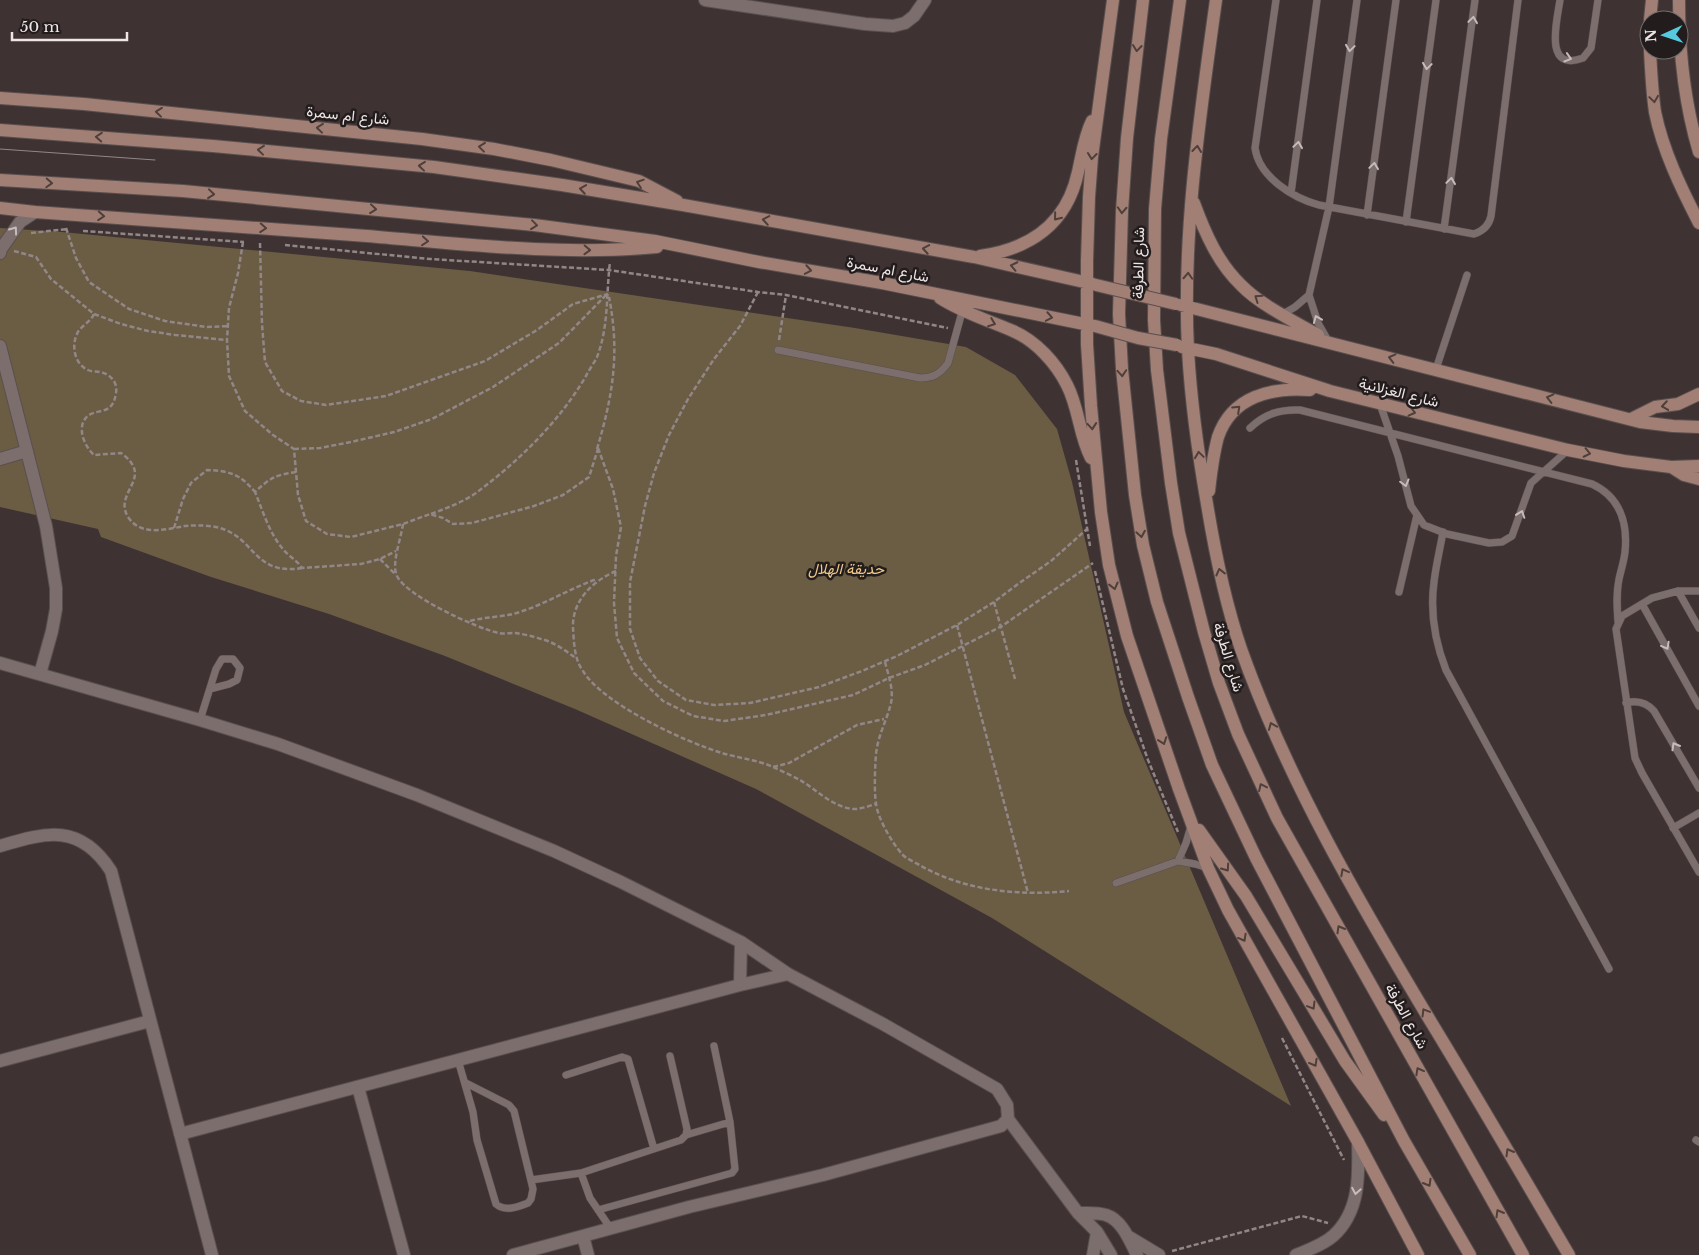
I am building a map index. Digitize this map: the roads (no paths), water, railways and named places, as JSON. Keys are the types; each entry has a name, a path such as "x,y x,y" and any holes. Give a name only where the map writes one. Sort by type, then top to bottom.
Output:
{"main road":[{"path":"1112,0 1089,198 1091,284 1090,397 1096,469 1109,564 1127,636 1208,868 1228,910 1358,1142 1418,1255"},
{"name":"شارع الطرفة","path":"1143,0 1126,156 1122,211 1119,314 1122,369 1134,495 1143,546 1157,602 1212,765 1256,858 1404,1141 1470,1255"},
{"name":"شارع الطرفة","path":"1180,0 1160,140 1155,209 1154,320 1171,484 1179,533 1204,632 1219,683 1238,734 1277,818 1523,1255"},
{"path":"1216,0 1192,198 1182,305 1182,347 1214,549 1240,647 1279,744 1308,806 1370,920 1569,1255"},
{"path":"1679,0 1683,80 1692,128 1699,152"},
{"path":"1651,60 1653,94 1659,127 1672,167 1699,223"},
{"name":"شارع ام سمرة","path":"0,98 84,104 494,148 639,182 683,205"},
{"path":"974,257 1002,252 1033,240 1047,229 1058,216 1072,194 1086,137 1099,107"},
{"name":"شارع ام سمرة","path":"0,130 213,146 434,168 562,185 974,257 1091,284"},
{"name":"شارع ام سمرة","path":"0,180 193,192 534,225 674,245 1091,326"},
{"path":"1192,198 1206,234 1221,262 1242,287 1329,342"},
{"name":"شارع ام سمرة","path":"0,208 496,247 619,250 674,245"},
{"name":"شارع الغزلانية","path":"1091,284 1182,305 1631,419 1673,426 1699,427"},
{"path":"933,294 962,312 1015,332 1047,356 1067,384 1077,408 1088,452 1096,469"},
{"name":"شارع الغزلانية","path":"1091,326 1216,354 1330,392 1568,450 1624,461 1671,467 1699,466"},
{"path":"1207,503 1213,458 1219,435 1231,414 1250,399 1273,390 1298,389 1330,392"},
{"path":"1631,419 1656,407 1678,404 1699,394"},
{"path":"1671,467 1684,475 1699,479"},
{"path":"1190,818 1246,896 1345,1061 1374,1103 1404,1141"}],"street":[{"path":"705,0 865,24 893,26 905,23 914,16 925,0"},
{"path":"5,251 20,222 35,212"},
{"path":"0,346 46,526 56,588 56,609 52,631 40,674"},
{"path":"0,459 27,451"},
{"path":"0,662 200,720 348,769 486,822 621,882 741,942 788,974 883,1024 997,1089 1007,1105 1008,1119 1078,1213 1097,1232 1111,1255"},
{"path":"0,846 32,836 55,834 77,840 96,853 111,872 212,1255"},
{"path":"740,985 741,942"},
{"path":"180,1134 740,985 788,974"},
{"path":"0,1061 150,1021"},
{"path":"358,1087 404,1255"},
{"path":"513,1255 689,1207 823,1175 1001,1126 1008,1119"},
{"path":"1296,1255 1317,1246 1333,1236 1352,1210 1359,1175 1358,1142"},
{"path":"1078,1213 1106,1214 1118,1222 1137,1255"},
{"path":"1093,1255 1097,1232"},
{"path":"583,1236 588,1255"},
{"path":"1127,1236 1159,1255"}],"lane":[{"path":"1276,0 1255,148 1263,170 1291,193 1309,202 1367,215 1474,234 1486,228 1490,222 1518,0"},
{"path":"1291,193 1317,0"},
{"path":"1329,342 1318,323 1309,295 1329,207 1357,0"},
{"path":"1367,215 1396,0"},
{"path":"1406,222 1436,0"},
{"path":"1444,229 1475,0"},
{"path":"1560,0 1554,44 1559,55 1570,60 1583,58 1591,48 1598,0"},
{"path":"1436,369 1467,275"},
{"path":"1282,314 1295,307 1309,295"},
{"path":"778,350 928,378 936,376 948,363 962,312"},
{"path":"1380,404 1398,456 1411,506 1424,525 1443,532 1489,543 1502,542 1512,536 1532,483 1568,450"},
{"path":"1250,428 1272,413 1290,409 1300,410 1592,484 1603,489 1612,497 1618,507 1626,540 1617,592 1618,622"},
{"path":"1399,592 1418,515"},
{"path":"1443,532 1434,582 1433,603 1438,650 1446,670 1609,969"},
{"path":"1699,592 1678,591 1660,595 1622,616 1616,629 1633,751 1638,766 1699,872"},
{"path":"1678,591 1699,628"},
{"path":"1642,604 1699,706"},
{"path":"200,720 216,669 222,659 233,659 240,668 237,680 210,689"},
{"path":"1626,703 1632,701 1645,703 1654,711 1699,788"},
{"path":"1673,828 1699,813"},
{"path":"1178,861 1186,843 1190,818"},
{"path":"1116,883 1178,861 1208,868"},
{"path":"598,1210 732,1173 735,1169 730,1122 714,1046"},
{"path":"670,1056 686,1135"},
{"path":"566,1075 622,1057 628,1059 654,1149"},
{"path":"458,1060 473,1112 477,1140 496,1204 500,1208 506,1209 528,1203 533,1189 532,1180 514,1111 509,1105 466,1083"},
{"path":"532,1180 581,1173 681,1140 686,1135 730,1122"},
{"path":"581,1173 590,1198 611,1229"}],"tram line":[{"path":"0,149 155,160"}],"park label":[{"name":"حديقة الهلال","path":"846,568"}]}
